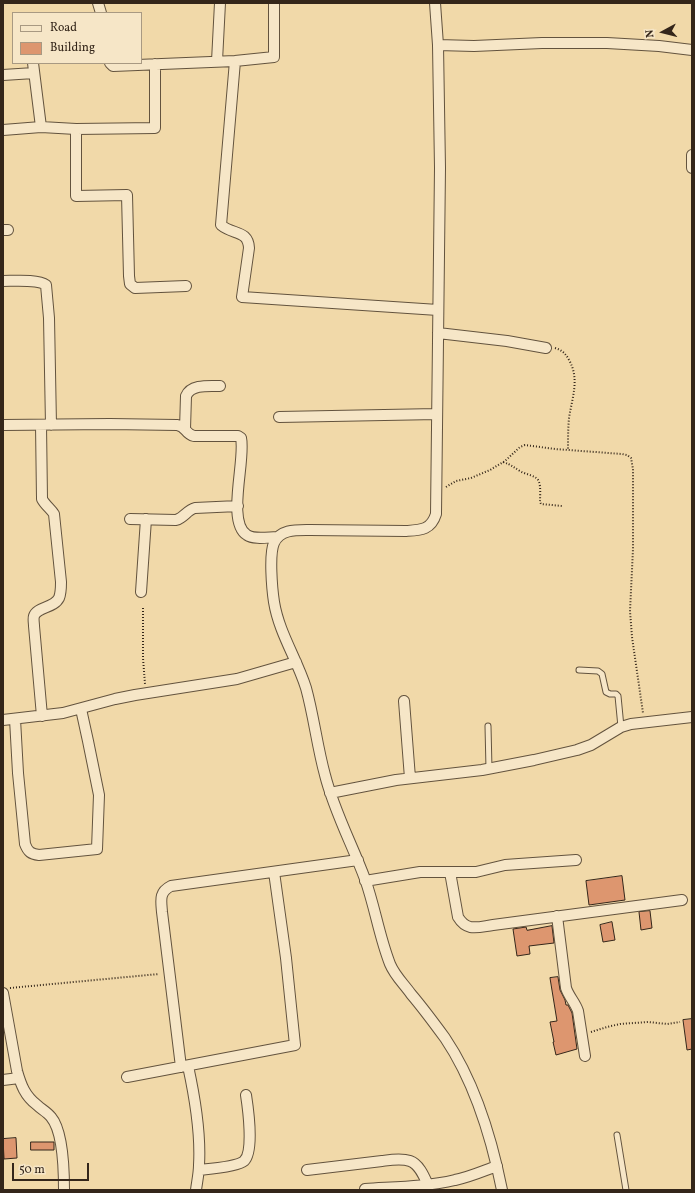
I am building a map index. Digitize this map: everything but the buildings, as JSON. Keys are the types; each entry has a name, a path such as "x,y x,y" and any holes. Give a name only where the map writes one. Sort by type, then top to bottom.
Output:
{"street":[{"path":"217,61 220,3"},
{"path":"111,64 113,66 274,57 274,3"},
{"path":"435,3 438,45 440,168 436,514 434,521 428,527 421,530 294,530 284,532 277,537 273,544 274,602 279,622 302,674 311,705 325,776 330,793 366,881 391,965 399,980 424,1010 446,1041 474,1094 497,1166 502,1190"},
{"path":"438,45 474,46 542,43 607,43 660,46 692,50"},
{"path":"235,60 221,225 226,230 242,235 249,242 242,297 438,310"},
{"path":"3,130 41,127 76,129 155,128 155,64"},
{"path":"3,75 33,68 41,127"},
{"path":"76,129 76,196 127,195 130,284 136,288 186,286"},
{"path":"692,155 692,168"},
{"path":"3,281 36,282 46,285 49,318 51,424"},
{"path":"438,333 507,341 546,348"},
{"path":"185,428 186,396 188,391 195,387 220,386"},
{"path":"279,417 437,414"},
{"path":"3,425 177,425 185,428 190,435 194,436 238,436 241,438 242,449 238,483 238,506 239,522 242,530 247,536 253,538 277,537"},
{"path":"41,425 42,494 44,503 54,514 61,582 61,592 59,598 49,607 37,612 34,617 42,716"},
{"path":"130,520 176,520 181,518 190,509 238,506"},
{"path":"141,592 146,519"},
{"path":"3,720 64,713 115,699 145,693 237,679 296,662"},
{"path":"404,701 410,778"},
{"path":"15,718 18,781 25,844 28,850 33,854 39,855 97,849 99,795 81,709"},
{"path":"330,793 410,778 518,763 577,750 591,745 621,727 631,724 692,716"},
{"path":"196,1190 199,1170 197,1112 184,1066 168,973 162,912 162,894 165,889 171,886 358,860"},
{"path":"366,881 420,872 476,872 505,865 576,860"},
{"path":"127,1077 295,1045 286,958 274,872"},
{"path":"450,872 458,917 462,924 468,927 476,928 682,900"},
{"path":"557,916 566,988 576,1006 585,1056"},
{"path":"3,992 6,1033 24,1091 29,1098 51,1116 55,1124 64,1165 64,1190"},
{"path":"3,1080 19,1078"},
{"path":"199,1170 236,1165 244,1161 247,1156 250,1131 246,1095"},
{"path":"307,1170 404,1160 415,1164 424,1176 428,1185"},
{"path":"365,1189 428,1185 461,1179 497,1166"}],"lane":[{"path":"579,670 594,670 602,674 606,692 616,694 618,696 621,727"},
{"path":"488,726 489,768"},
{"path":"617,1135 626,1190"}],"path":[{"path":"546,348 559,349 563,352 573,369 575,385 570,418 568,450"},
{"path":"437,494 456,481 471,478 490,470 503,462 517,449 525,445 622,454 631,458 634,479 630,611 632,637 644,722"},
{"path":"503,462 510,464 521,472 539,480 541,504 562,506"},
{"path":"142,608 145,693"},
{"path":"3,989 168,973"},
{"path":"581,1033 596,1031 620,1024 648,1022 667,1024 680,1022"}]}
